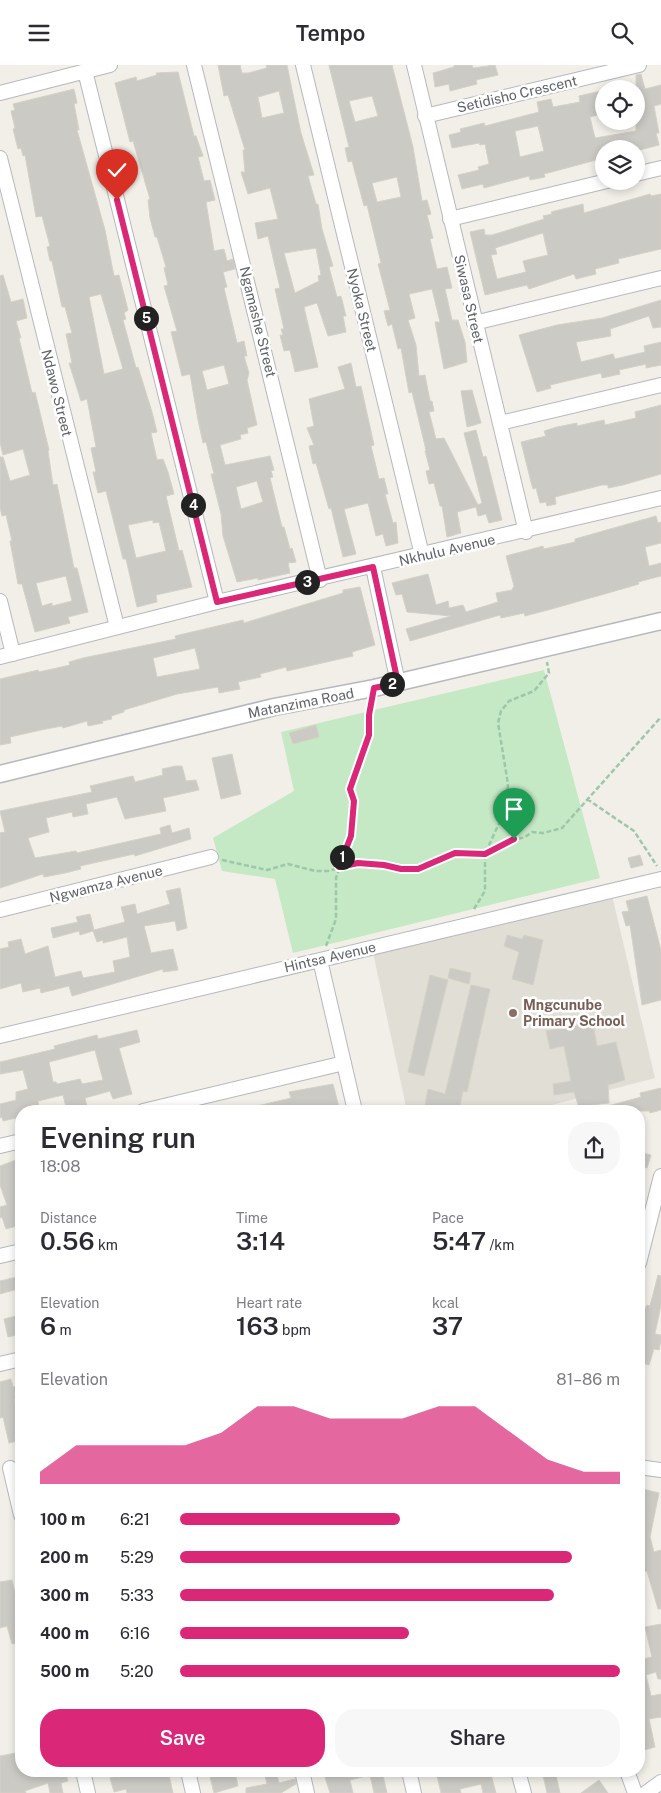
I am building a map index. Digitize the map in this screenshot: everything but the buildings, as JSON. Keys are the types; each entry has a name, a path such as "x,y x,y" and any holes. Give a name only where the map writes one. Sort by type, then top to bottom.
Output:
{"street":[{"path":"0,93 110,65"},
{"name":"Ngamashe Street","path":"194,65 320,580"},
{"name":"Nyoka Street","path":"303,65 422,555"},
{"name":"Siwasa Street","path":"414,65 474,323 526,532"},
{"name":"Setidisho Crescent","path":"425,116 639,65"},
{"path":"85,71 217,602"},
{"name":"Ndawo Street","path":"0,158 117,627"},
{"path":"645,172 661,168"},
{"path":"450,219 595,184"},
{"path":"474,323 661,278"},
{"path":"500,423 661,385"},
{"name":"Nkhulu Avenue","path":"6,655 217,602 320,580 661,499"},
{"path":"373,567 398,683"},
{"path":"0,601 6,655"},
{"name":"Matanzima Road","path":"0,775 274,707 398,683 661,621"},
{"name":"Ngwamza Avenue","path":"0,909 211,857"},
{"name":"Hintsa Avenue","path":"0,1036 661,879"},
{"path":"320,960 354,1105"},
{"path":"169,1105 344,1063"},
{"path":"0,1146 15,1142"},
{"path":"645,1230 661,1176"},
{"path":"0,1256 15,1252"},
{"path":"0,1364 15,1360"},
{"path":"10,1468 15,1489"},
{"path":"645,1468 661,1470"},
{"path":"84,1777 88,1793"},
{"path":"189,1777 193,1793"},
{"path":"303,1777 307,1793"},
{"path":"410,1777 414,1793"},
{"path":"520,1777 524,1793"},
{"path":"628,1777 635,1793"},
{"path":"646,1793 661,1782"}],"path":[{"path":"461,927 479,903 485,891 485,854 506,808 508,784 498,723 501,711 509,701 534,691 549,673"},
{"path":"320,960 336,919 336,878 351,836 354,801 350,789 369,735 369,715 374,688"},
{"path":"211,857 267,870 288,864 315,871 328,871 358,863 384,865 401,869 418,869 455,853 485,854 514,839 525,837 532,832 543,833 562,828 661,717"},
{"path":"587,799 634,831 661,873"}],"shaded area":[{"name":"Mngcunube Primary School","path":"611,891 655,1078 552,1105 406,1105 372,948"}],"green space":[{"path":"544,670 600,878 293,953 275,879 222,871 213,838 294,791 281,732"}],"place":[{"name":"Mngcunube Primary School","path":"513,1013"}],"route":[{"path":"117,200 217,602 373,567 398,683 374,688 369,715 369,735 350,789 354,801 351,836 339,867 358,863 384,865 401,869 418,869 455,853 485,854 498,849 514,839"}]}
